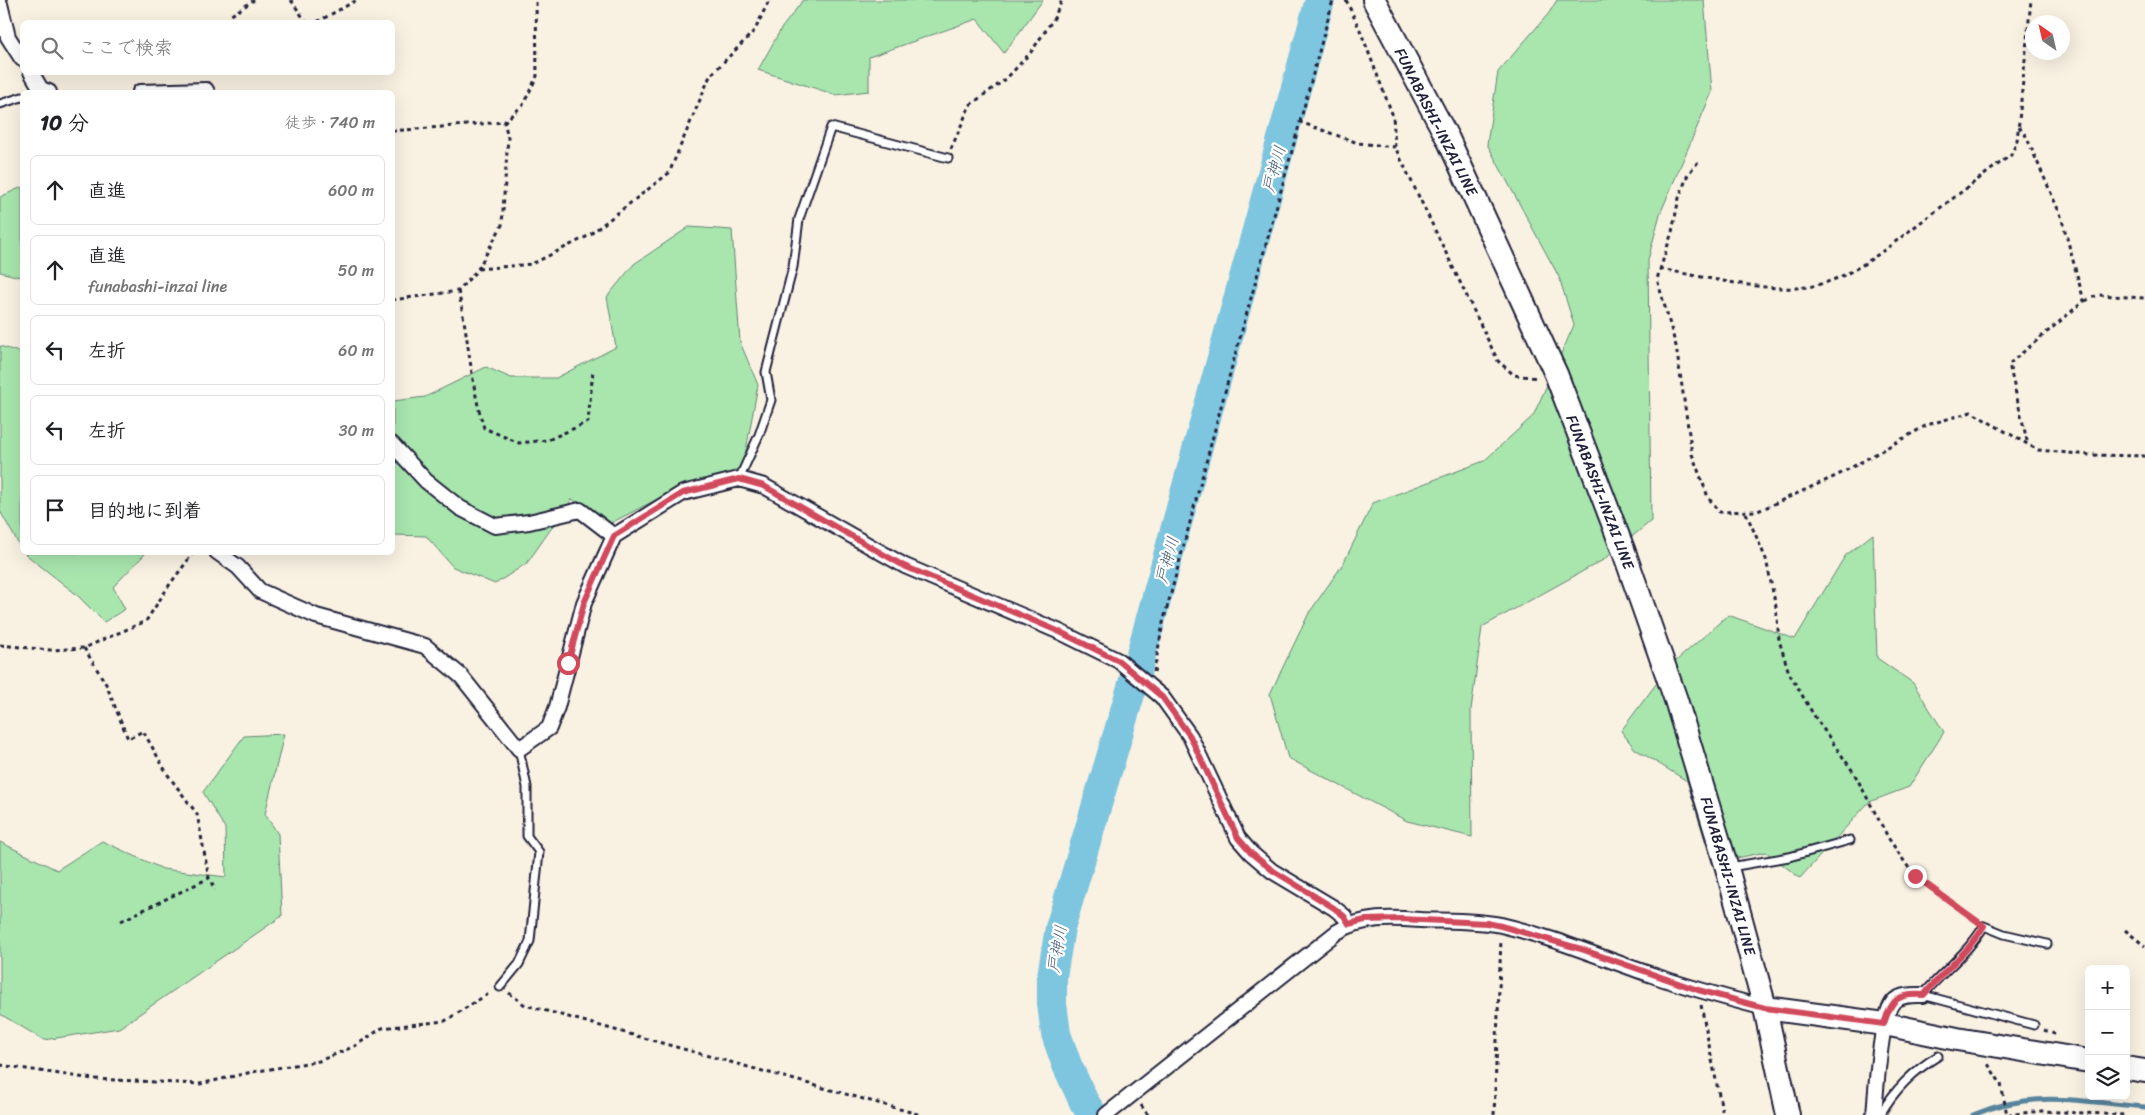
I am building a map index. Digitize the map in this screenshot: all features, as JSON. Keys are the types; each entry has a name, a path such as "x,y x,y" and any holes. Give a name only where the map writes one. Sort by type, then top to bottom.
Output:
{"main road":[{"name":"FUNABASHI-INZAI LINE","path":"1374,0 1448,139 1556,374 1624,552 1676,700 1727,868 1765,1008"},
{"path":"1788,1115 1765,1008 1884,1024 1957,1039 2085,1060"},
{"path":"2130,1069 2145,1071"}],"street":[{"path":"0,4 8,37 20,56"},
{"path":"33,75 40,90"},
{"path":"395,447 426,481 460,508 495,526 528,522 580,510 614,536"},
{"path":"221,555 238,567 260,591 316,616 425,646 461,676 519,749 549,728 557,707 584,603 614,536 683,493 739,479 764,486 904,566 1060,632 1119,661 1162,697 1190,736 1238,838 1251,853 1272,870 1334,908 1344,916 1349,924"},
{"path":"1108,1113 1336,932 1349,924 1365,920 1400,919 1487,923 1501,926 1581,949 1698,990 1765,1008"},
{"path":"1874,1115 1884,1024 1889,1007 1895,1000 1904,996 1924,995"}],"lane":[{"path":"0,104 20,98"},
{"path":"739,479 759,435 770,400 766,372 794,267 799,218 831,127 948,158"},
{"path":"500,987 519,964 530,941 539,852 527,836 527,787 519,749"},
{"path":"1727,868 1789,857 1850,840"},
{"path":"2034,1025 1924,995 1945,971 1958,961 1976,941 1984,926 2004,934 2047,944"},
{"path":"1880,1115 1904,1082 1920,1067 1938,1056"}],"path":[{"path":"229,20 230,16 254,0"},
{"path":"291,0 305,20"},
{"path":"321,20 357,0"},
{"path":"395,131 504,122 523,105 537,76 536,0"},
{"path":"478,269 532,264 588,236 669,174 710,76 755,30 769,0"},
{"path":"948,158 970,105 1006,79 1031,52 1054,18 1062,0"},
{"path":"1149,685 1154,674 1171,595 1333,0"},
{"path":"1346,0 1360,30 1392,116 1395,147 1498,361 1514,375 1536,378 1556,374"},
{"path":"1660,269 1773,288 1798,288 1815,285 1853,272 2011,155 2017,141 2019,127 2031,0"},
{"path":"395,300 458,291 478,269 502,225 508,137 504,122"},
{"path":"1300,122 1358,144 1395,147"},
{"path":"2019,127 2026,136 2061,216 2084,301"},
{"path":"1698,162 1688,174 1682,190 1672,232 1657,279 1676,346 1692,454 1708,496 1719,512 1746,513 1758,511 1838,475 1927,425 1971,412 2038,450 2090,455 2145,456"},
{"path":"458,291 466,323 477,404 484,428 519,443 548,440 588,422 593,370"},
{"path":"2028,445 2009,364 2084,301 2098,295 2145,298"},
{"path":"1746,513 1766,559 1776,607 1779,640 1789,673 1815,717 1854,773 1889,839 1915,876 1984,926"},
{"path":"0,645 50,650 84,648 146,621 192,555"},
{"path":"84,648 106,684 128,739 144,731 168,775 197,814 209,878 215,890"},
{"path":"121,921 209,878"},
{"path":"1494,1115 1501,926"},
{"path":"2125,930 2145,946"},
{"path":"0,1066 93,1079 200,1084 252,1072 319,1061 355,1046 382,1028 445,1021 500,987 525,1005 921,1115"},
{"path":"1698,990 1723,1115"},
{"path":"1980,1062 1989,1064 2002,1084 2007,1115 2042,1111 2124,1115"}],"green space":[{"path":"803,0 1043,0 1004,53 977,19 869,57 869,91 836,95 758,70 781,29"},
{"path":"1557,0 1704,0 1712,92 1660,214 1648,260 1651,521 1605,559 1482,627 1471,710 1472,837 1407,821 1288,758 1270,694 1309,613 1343,564 1373,503 1484,461 1533,416 1574,325 1559,277 1487,144 1498,72 1549,13"},
{"path":"20,188 20,277 0,272 0,197"},
{"path":"689,227 732,230 740,342 758,385 742,472 671,492 609,524 572,499 527,563 495,584 453,567 426,536 395,535 395,401 425,397 486,367 511,378 556,378 616,347 607,297 634,264"},
{"path":"0,346 20,352 20,546 0,511"},
{"path":"1873,534 1877,658 1913,683 1944,732 1909,787 1869,802 1800,878 1766,852 1712,863 1687,781 1635,749 1621,731 1668,668 1728,615 1795,639 1845,556"},
{"path":"27,555 144,555 113,587 125,609 104,622 76,594"},
{"path":"284,734 265,814 278,834 282,916 119,1028 44,1040 0,1014 0,842 57,870 102,841 163,869 226,877 225,828 203,792 244,736"}],"waterway":[{"name":"戸神川","path":"1093,1115 1084,1102 1067,1065 1056,1034 1052,1004 1052,976 1060,928 1133,684 1320,0"},
{"path":"1973,1115 2017,1102 2059,1099 2145,1107"}],"route":[{"path":"568,663 584,603 614,536 683,493 739,479 764,486 904,566 1060,632 1119,661 1162,697 1190,736 1238,838 1251,853 1272,870 1334,908 1344,916 1349,924 1365,920 1400,919 1487,923 1581,949 1724,998 1765,1008 1884,1024 1889,1007 1895,1000 1913,994 1924,995 1945,971 1958,961 1976,941 1984,926 1915,876"}]}
